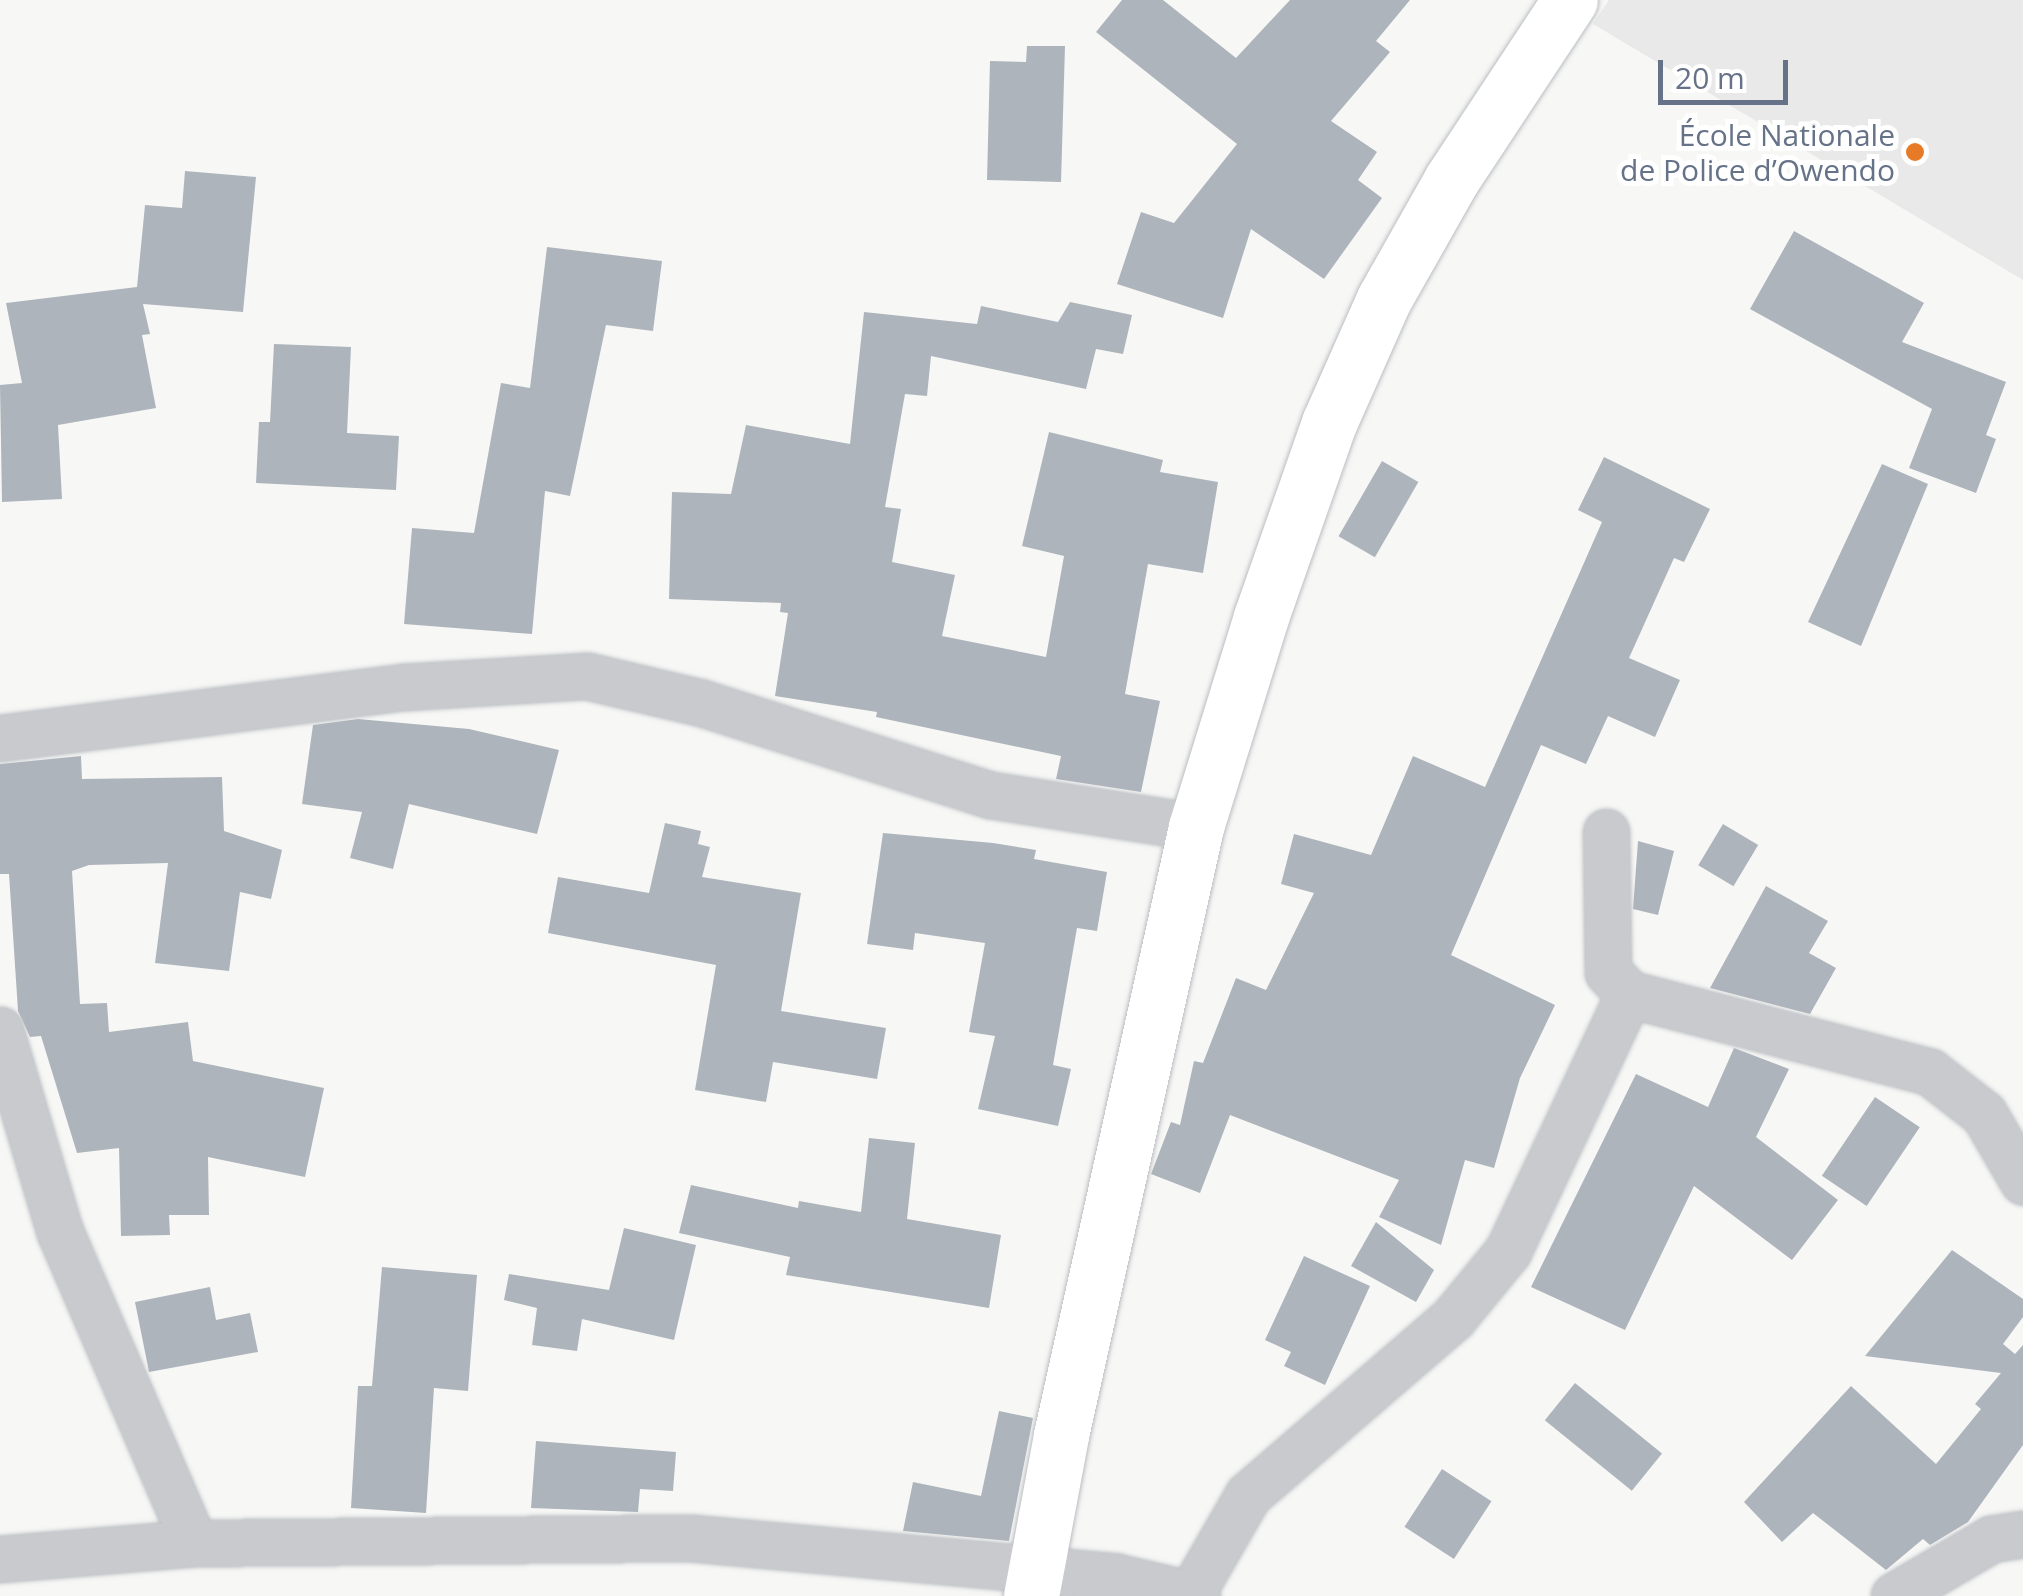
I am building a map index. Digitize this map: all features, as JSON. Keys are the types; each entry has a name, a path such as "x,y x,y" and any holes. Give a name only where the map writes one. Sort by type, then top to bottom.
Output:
{"street":[{"path":"1034,1582 1196,827 1329,424 1384,299 1452,179 1570,0"},
{"path":"0,738 406,686 587,676 702,703 990,795 1196,827"},
{"path":"1606,832 1608,972 1628,994 1930,1072 1984,1114 2023,1181"},
{"path":"0,1558 194,1543 690,1538 1034,1582 1194,1595 1248,1495 1452,1318 1508,1250 1628,994"},
{"path":"0,1030 60,1232 194,1543"},
{"path":"1894,1596 1991,1539 2023,1534"}],"shaded area":[{"name":"École Nationale de Police d’Owendo","path":"1609,0 2023,0 2023,280 1593,24"}],"building":[{"path":"1122,0 1163,0 1236,58 1290,0 1410,0 1376,41 1390,52 1331,121 1377,152 1358,180 1382,198 1324,279 1251,229 1223,318 1117,284 1141,212 1174,223 1237,144 1096,32"},
{"path":"1027,46 1065,46 1061,182 987,180 990,61 1026,62"},
{"path":"185,171 256,177 243,312 143,304 150,334 142,335 156,408 58,425 62,499 2,502 0,385 22,383 6,303 137,287 145,205 182,208"},
{"path":"1794,231 1924,303 1902,342 2006,382 1986,435 1996,439 1976,493 1909,468 1932,409 1750,309"},
{"path":"547,247 662,261 653,331 606,325 570,496 545,491 532,634 404,624 412,528 474,533 501,383 530,388"},
{"path":"1070,302 1132,315 1123,354 1096,349 1086,389 931,356 927,396 905,394 885,507 901,509 892,562 955,575 942,636 1046,657 1064,556 1022,546 1049,432 1163,460 1160,472 1218,482 1203,573 1148,564 1125,694 1160,701 1141,792 1056,779 1061,756 876,717 877,712 775,696 788,613 780,612 781,603 669,599 672,492 731,494 746,425 850,444 864,312 977,324 981,306 1058,322"},
{"path":"274,344 351,347 347,433 399,436 396,490 256,483 259,422 270,422"},
{"path":"1604,457 1710,509 1684,562 1674,558 1629,658 1680,680 1655,737 1608,716 1586,764 1541,745 1451,955 1555,1005 1520,1078 1494,1168 1465,1160 1441,1245 1379,1217 1399,1180 1230,1115 1200,1193 1151,1174 1171,1122 1180,1125 1194,1061 1203,1063 1236,978 1266,990 1314,893 1281,884 1294,834 1371,855 1413,756 1485,787 1602,522 1578,510"},
{"path":"1382,461 1418,482 1375,557 1338,536"},
{"path":"1882,464 1928,484 1861,646 1808,622"},
{"path":"358,719 469,729 559,750 537,834 409,804 393,869 350,858 362,812 302,804 313,725"},
{"path":"81,756 82,779 222,777 224,831 282,850 271,899 240,892 229,971 155,963 168,863 89,865 72,871 80,1004 107,1003 109,1032 188,1022 193,1061 324,1088 305,1177 208,1157 209,1215 169,1215 170,1235 121,1236 119,1148 77,1153 41,1036 30,1037 18,1011 9,874 0,874 0,764"},
{"path":"665,823 701,831 698,844 710,847 702,877 801,893 781,1011 886,1028 877,1079 773,1062 766,1102 695,1090 716,965 548,933 558,877 649,893"},
{"path":"1723,824 1758,845 1733,886 1698,865"},
{"path":"883,833 1036,850 1034,859 1107,872 1097,931 1077,928 1053,1065 1071,1069 1058,1126 978,1109 995,1036 969,1032 985,943 915,933 913,950 867,944"},
{"path":"1638,841 1674,851 1658,915 1633,909"},
{"path":"1766,886 1828,921 1809,953 1836,968 1810,1014 1710,988"},
{"path":"1734,1048 1789,1069 1756,1137 1838,1200 1792,1260 1694,1186 1625,1330 1531,1287 1636,1074 1708,1107"},
{"path":"1875,1097 1920,1127 1867,1206 1822,1176"},
{"path":"869,1138 915,1143 907,1219 1001,1235 989,1308 786,1275 790,1257 679,1233 691,1185 798,1208 799,1201 861,1212"},
{"path":"1376,1222 1434,1270 1416,1302 1351,1266"},
{"path":"624,1228 696,1245 674,1340 582,1319 577,1351 532,1345 537,1308 504,1300 509,1274 609,1290"},
{"path":"1952,1250 2023,1299 2023,1317 2003,1344 2015,1354 2023,1345 2023,1445 1968,1522 1930,1545 1923,1539 1886,1570 1813,1513 1782,1542 1744,1502 1851,1386 1936,1464 1981,1409 1975,1404 2001,1373 1865,1356"},
{"path":"1304,1256 1370,1286 1325,1385 1284,1366 1291,1352 1265,1340"},
{"path":"382,1267 477,1275 468,1391 434,1388 426,1513 351,1508 358,1386 372,1386"},
{"path":"210,1287 216,1320 250,1313 258,1352 149,1372 135,1302"},
{"path":"1575,1383 1662,1453 1632,1491 1545,1420"},
{"path":"999,1411 1033,1418 1009,1541 903,1531 913,1482 981,1496"},
{"path":"536,1441 676,1452 673,1491 640,1489 638,1512 531,1508"},
{"path":"1442,1469 1491,1501 1454,1559 1404,1527"}],"place":[{"name":"École Nationale de Police d’Owendo","path":"1915,152"}]}
